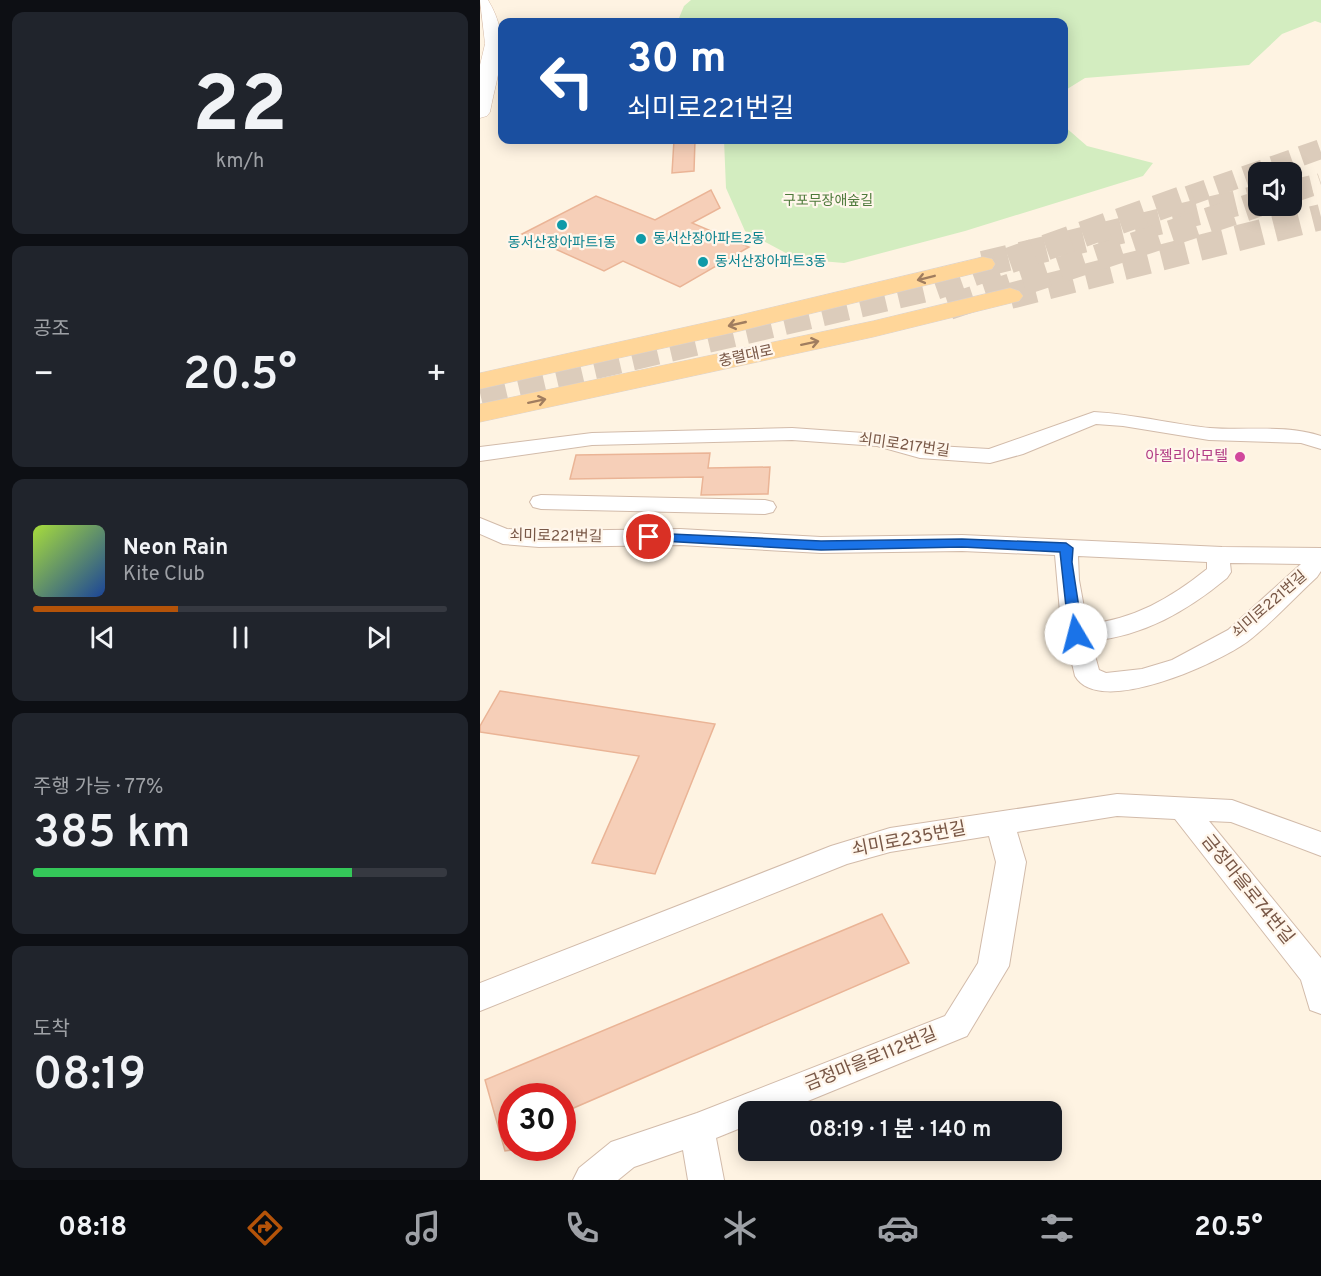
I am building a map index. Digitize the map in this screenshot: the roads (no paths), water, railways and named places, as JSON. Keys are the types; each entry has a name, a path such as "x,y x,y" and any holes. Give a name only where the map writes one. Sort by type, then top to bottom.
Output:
{"main road":[{"path":"480,1 490,18 480,112"},
{"path":"480,381 740,323 983,264"},
{"name":"충렬대로","path":"480,413 873,329 1010,296"}],"street":[{"name":"쇠미로217번길","path":"480,453 592,439 792,434 878,440 920,451 990,456 1015,449 1095,418 1123,420 1209,434 1303,437 1321,443"},
{"path":"541,502 765,507"},
{"path":"671,538 676,505"},
{"name":"쇠미로221번길","path":"480,525 503,536 538,539 671,538 821,545 962,543 1218,555 1318,556 1310,572 1237,636 1181,666 1143,678 1104,683 1088,676 1076,634 1066,548"},
{"path":"1076,634 1114,630 1156,613 1195,592 1219,572 1218,555"},
{"name":"쇠미로235번길","path":"480,998 841,854 890,840 1117,805 1232,811 1321,844"},
{"name":"금정마을로74번길","path":"1182,808 1317,972 1321,1000"},
{"name":"금정마을로112번길","path":"591,1180 623,1154 697,1129 956,1026 993,966 1011,862 1000,823"},
{"path":"697,1129 706,1180"}],"tunnel":[{"path":"1188,196 1321,149"},
{"path":"1302,188 1321,183"},
{"path":"1302,190 1321,183"},
{"path":"480,393 935,287 1193,195"},
{"path":"983,264 1248,200"},
{"path":"949,307 1248,207"},
{"path":"1010,296 1321,217"}],"place":[{"name":"동서산장아파트1동","path":"562,225"},
{"name":"동서산장아파트2동","path":"641,239"},
{"name":"동서산장아파트3동","path":"703,262"},
{"name":"아젤리아모텔","path":"1240,457"}],"park label":[{"name":"구포무장애숲길","path":"828,201"}]}
